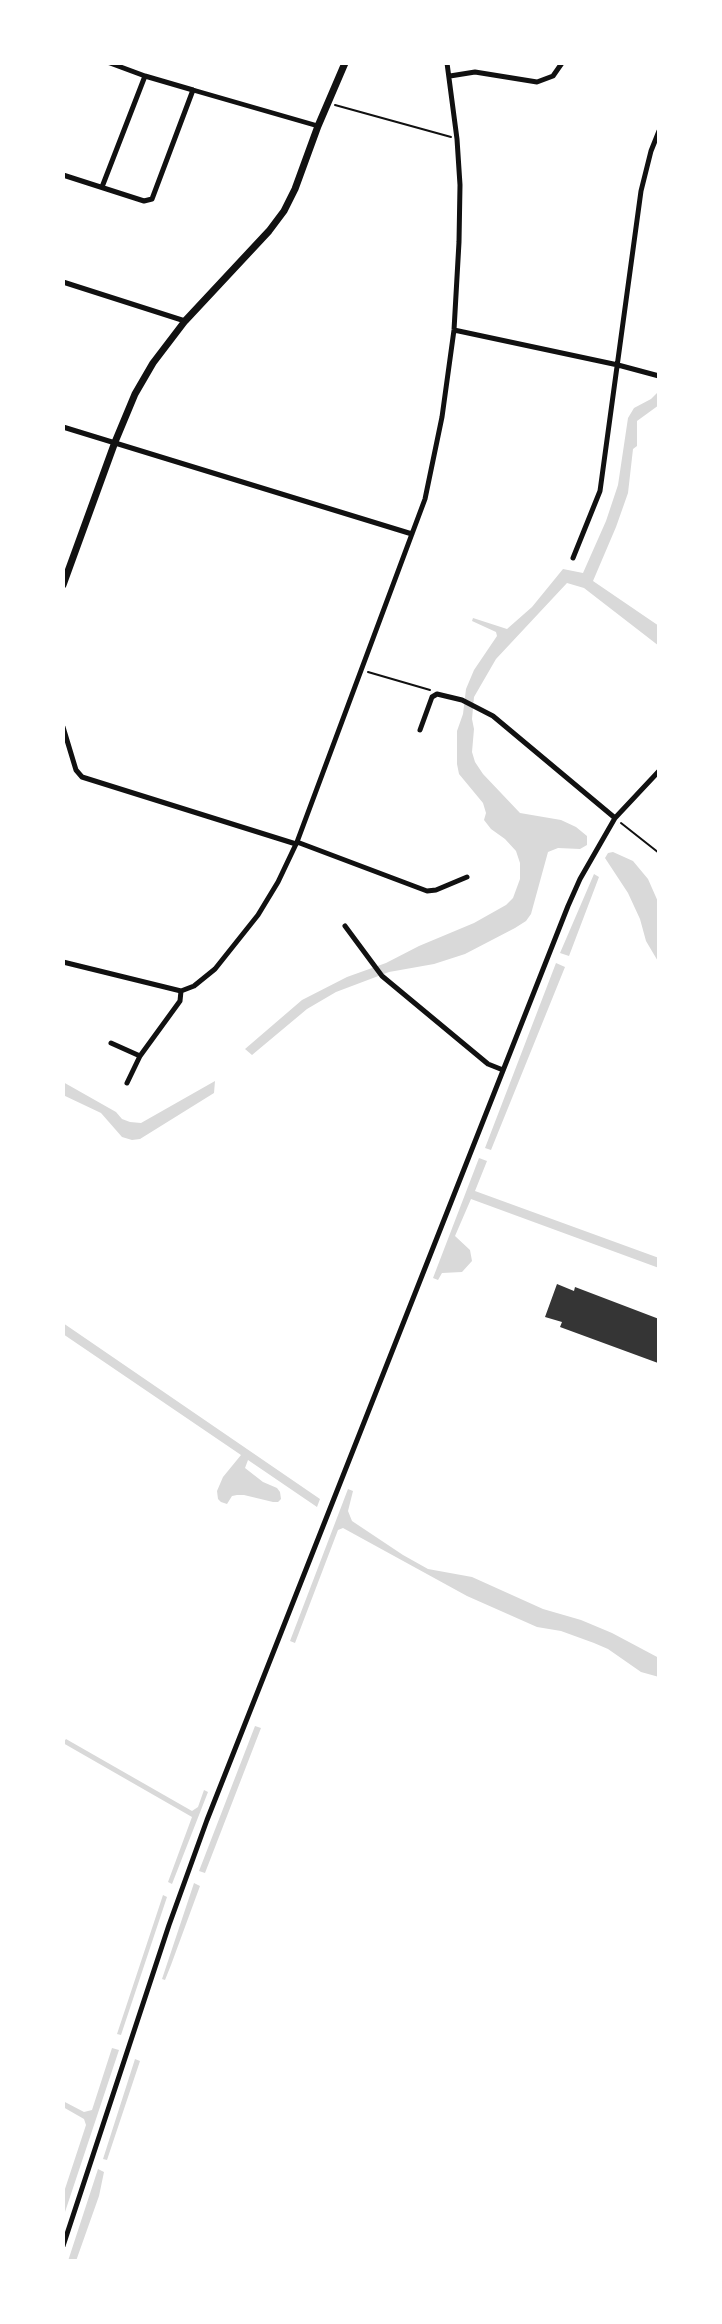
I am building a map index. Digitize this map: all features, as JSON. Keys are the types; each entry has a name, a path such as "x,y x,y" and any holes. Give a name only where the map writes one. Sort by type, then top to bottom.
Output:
{"street":[{"path":"110,63 145,76 318,126"},
{"path":"63,584 135,394 153,363 185,321 276,221 295,190 345,63"},
{"path":"63,962 181,991 194,986 215,969 238,941 268,899 297,843 425,499 442,417 454,330 460,204 457,139 447,63"},
{"path":"450,76 475,72 537,82 553,76 562,63"},
{"path":"102,187 145,76"},
{"path":"63,175 144,201 152,198 193,90"},
{"path":"573,558 600,491 641,191 659,131"},
{"path":"63,282 185,321"},
{"path":"454,330 618,365 657,376"},
{"path":"63,427 412,534"},
{"path":"420,730 432,697 437,694 462,700 494,716 615,818"},
{"path":"63,727 76,770 82,777 297,843 427,891 467,877"},
{"path":"63,2246 169,1925 207,1820 580,879 615,818 659,771"},
{"path":"345,926 382,976 488,1064 503,1070"},
{"path":"127,1083 140,1056 180,1000 181,991"},
{"path":"111,1043 140,1056"}],"path":[{"path":"327,103 457,139"},
{"path":"360,669 426,688 437,694"},
{"path":"615,818 659,853"}],"shaded area":[{"path":"659,391 659,405 637,421 637,446 633,449 628,493 593,581 659,626 659,646 584,588 567,583 496,659 474,697 472,752 483,774 520,813 561,820 576,827 587,836 587,845 580,849 558,848 548,852 531,914 515,928 465,954 434,964 389,972 336,992 307,1009 252,1055 245,1049 302,1000 347,977 386,963 474,923 506,905 513,898 520,879 520,863 516,851 484,820 486,813 483,803 459,774 457,764 457,731 463,714 466,689 474,670 497,636 496,632 472,621 473,618 507,629 532,607 563,569 583,573 606,521 618,485 628,418 634,408 651,399"},
{"path":"613,852 633,861 648,879 659,904 659,963 646,941 640,919 628,893 605,858 608,853"},
{"path":"594,874 599,877 569,956 560,953"},
{"path":"556,963 565,967 491,1150 485,1148"},
{"path":"215,1081 214,1093 140,1139 132,1140 122,1137 101,1113 63,1095 63,1082 116,1112 122,1119 141,1123"},
{"path":"479,1158 487,1161 475,1191 659,1258 659,1268 471,1199 455,1236 470,1250 472,1261 462,1272 442,1273 438,1280 433,1278"},
{"path":"63,1323 320,1499 317,1507 248,1460 245,1468 263,1482 277,1488 281,1499 273,1502 237,1495 232,1496 227,1504 221,1502 217,1491 223,1477 241,1455 63,1334"},
{"path":"348,1489 353,1491 348,1511 352,1521 403,1555 428,1569 472,1577 543,1609 612,1633 659,1658 659,1677 641,1672 608,1649 594,1643 561,1631 537,1627 467,1596 343,1528 338,1530 295,1643 290,1641"},
{"path":"255,1726 261,1728 205,1873 199,1871"},
{"path":"66,1739 192,1811 198,1807 204,1790 208,1792 172,1884 168,1882 192,1817 63,1743"},
{"path":"194,1883 200,1886 165,1980 162,1979"},
{"path":"163,1895 167,1897 121,2035 117,2034"},
{"path":"112,2048 119,2050 63,2218 63,2195 86,2125 84,2119 63,2107 63,2101 84,2112 92,2110"},
{"path":"135,2059 140,2061 107,2160 103,2159"},
{"path":"98,2169 104,2172 99,2196 76,2261 68,2261"}],"building":[{"path":"557,1284 574,1291 575,1287 659,1319 658,1363 560,1327 562,1322 545,1317"}]}
